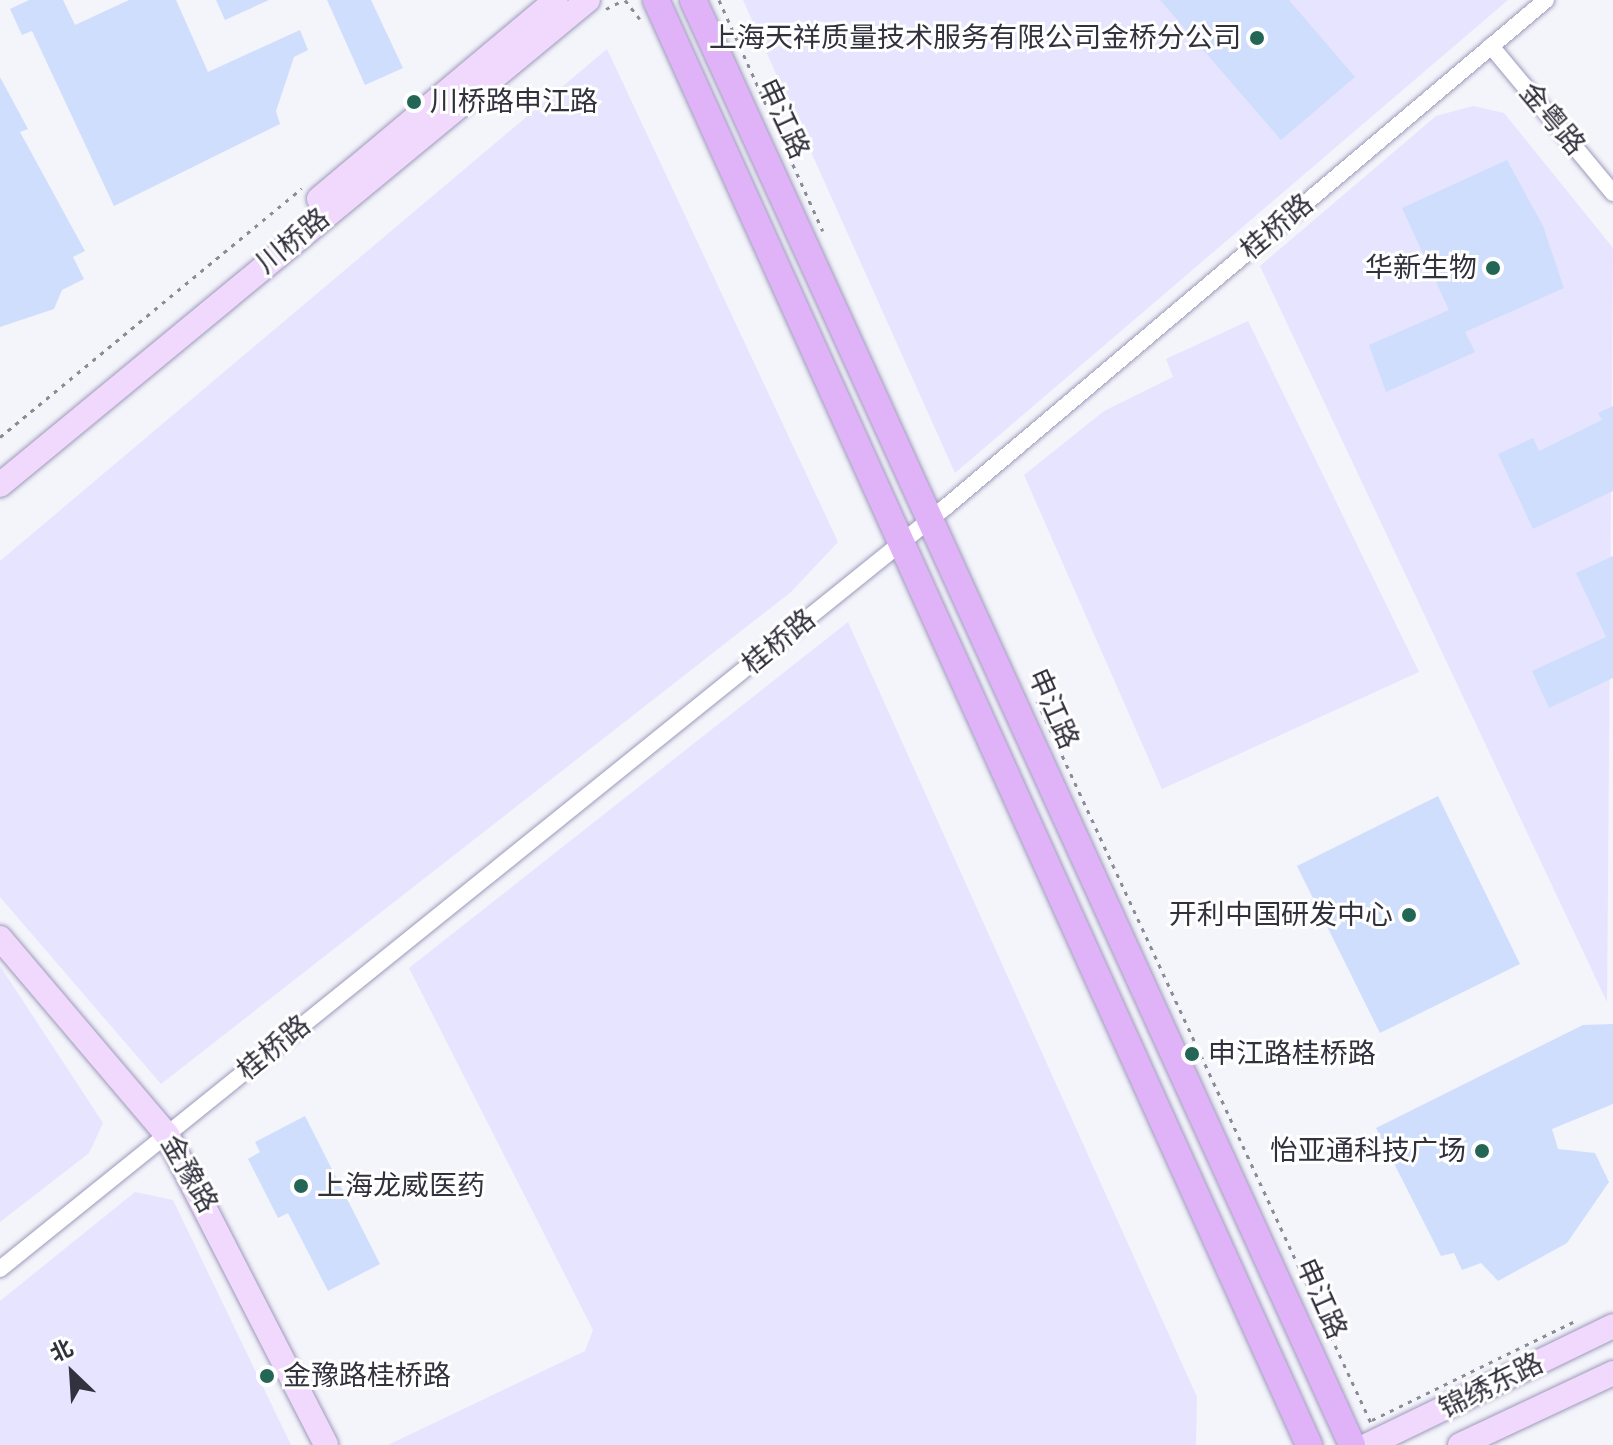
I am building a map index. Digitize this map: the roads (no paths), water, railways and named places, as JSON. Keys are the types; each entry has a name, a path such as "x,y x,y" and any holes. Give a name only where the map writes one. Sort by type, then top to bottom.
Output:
{"main road":[{"path":"656,0 1309,1445"},
{"name":"申江路","path":"693,0 931,519 1363,1437"}],"street":[{"name":"川桥路","path":"0,463 556,0"},
{"name":"川桥路","path":"0,485 588,0"},
{"name":"桂桥路","path":"0,1269 931,519 1546,0"},
{"name":"金粤路","path":"1491,46 1613,193"},
{"name":"金豫路","path":"0,938 167,1135 326,1445"},
{"name":"锦绣东路","path":"1363,1437 1613,1326"},
{"name":"锦绣东路","path":"1460,1445 1613,1373"}],"place":[{"name":"上海天祥质量技术服务有限公司金桥分公司","path":"1257,38"},
{"name":"川桥路申江路","path":"414,102"},
{"name":"华新生物","path":"1493,268"},
{"name":"开利中国研发中心","path":"1409,915"},
{"name":"申江路桂桥路","path":"1192,1054"},
{"name":"怡亚通科技广场","path":"1482,1151"},
{"name":"上海龙威医药","path":"301,1186"},
{"name":"金豫路桂桥路","path":"267,1376"}]}
